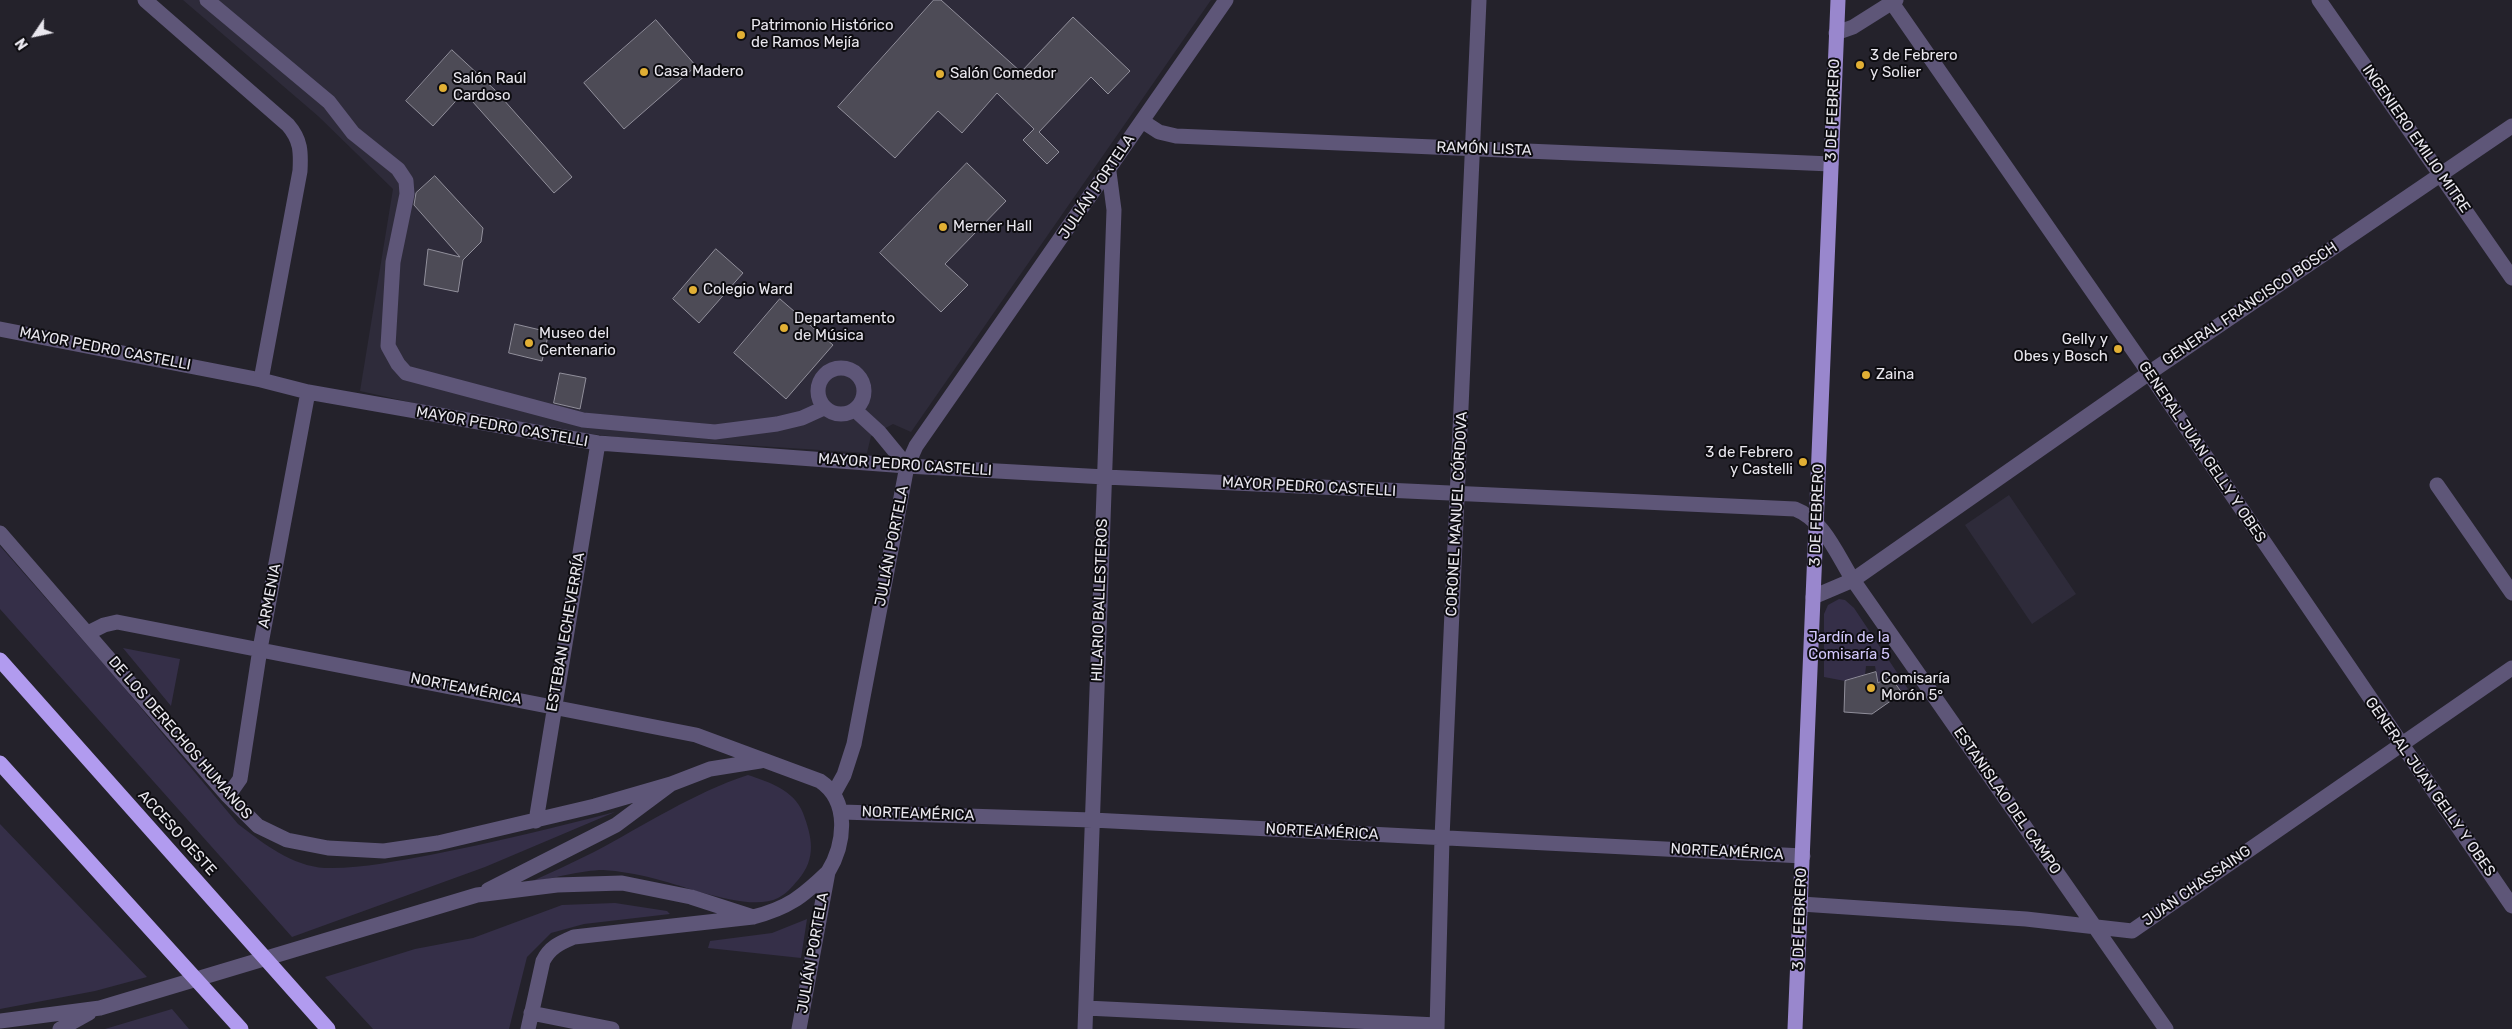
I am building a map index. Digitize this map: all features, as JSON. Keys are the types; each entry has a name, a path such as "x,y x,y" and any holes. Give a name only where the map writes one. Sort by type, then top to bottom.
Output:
{"highway":[{"name":"ACCESO OESTE","path":"0,660 328,1029"},
{"path":"0,763 240,1029"}],"main road":[{"name":"3 DE FEBRERO","path":"1795,1029 1838,0"}],"street":[{"path":"145,0 288,125 298,136 302,150 300,171 261,380"},
{"path":"207,0 329,102 353,133 398,169 406,181 407,194 393,262 388,346 398,364 406,373 583,420 715,432 777,424 802,418 824,408"},
{"name":"JULIÁN PORTELA","path":"799,1029 828,872 838,850 842,812 834,793 844,775 854,744 907,466 916,446 1109,172 1226,0"},
{"name":"CORONEL MANUEL CÓRDOVA","path":"1437,1027 1442,838 1474,149 1479,0"},
{"name":"INGENIERO EMILIO MITRE","path":"2319,0 2512,278"},
{"path":"1836,34 1853,27 1893,1"},
{"name":"GENERAL JUAN GELLY Y OBES","path":"1893,1 2512,906"},
{"name":"RAMÓN LISTA","path":"1142,121 1159,132 1176,136 1831,164"},
{"name":"GENERAL FRANCISCO BOSCH","path":"1813,597 1853,580 2148,373 2512,126"},
{"name":"HILARIO BALLESTEROS","path":"1085,1029 1114,210 1109,172"},
{"name":"MAYOR PEDRO CASTELLI","path":"0,329 261,380 308,392 598,444 907,466 1105,477 1795,509 1807,514 1816,522"},
{"path":"838,368 856,373 862,380 865,389 864,400 855,410 835,415 824,408 818,391 821,379 830,371 838,368"},
{"name":"ARMENIA","path":"228,796 240,779 260,650 308,392"},
{"path":"855,410 879,432 907,466"},
{"name":"ESTEBAN ECHEVERRÍA","path":"536,821 553,706 598,444"},
{"path":"2437,485 2512,593"},
{"name":"ESTANISLAO DEL CAMPO","path":"1816,522 1853,580 2166,1029"},
{"name":"DE LOS DERECHOS HUMANOS","path":"0,534 228,796 258,826 273,835 328,848 384,851 438,843 536,821 671,784"},
{"name":"NORTEAMÉRICA","path":"88,633 104,625 117,622 696,735 761,761 813,778 834,793"},
{"name":"JUAN CHASSAING","path":"1800,904 2026,920 2132,931 2512,668"},
{"path":"477,895 616,825 671,784 710,768 761,761"},
{"name":"NORTEAMÉRICA","path":"842,812 1092,820 1803,856"},
{"path":"528,1029 542,961 548,952 558,944 574,937 753,917 776,912 797,900 828,872"},
{"path":"0,1021 105,1006 477,895 557,885 622,883 691,897 753,917"},
{"path":"60,1029 105,1006"},
{"path":"1086,1008 1437,1027"},
{"path":"531,1013 612,1029"}],"shaded area":[{"name":"Colegio Ward","path":"183,0 1211,0 911,432 893,424 871,436 867,453 617,437 508,424 360,391 393,189 318,116"},
{"path":"2009,495 2076,594 2032,624 1965,525"}],"green space":[{"path":"0,546 115,677 238,824 279,853 301,863 325,868 378,864 476,845 615,812 485,867 292,937 0,609"},
{"name":"Jardín de la Comisaría 5","path":"1839,599 1845,600 1854,608 1908,689 1902,693 1890,676 1878,683 1875,666 1866,666 1865,675 1845,681 1824,677 1824,614 1828,605"},
{"path":"123,648 180,659 171,706"},
{"path":"748,775 780,788 794,798 803,813 809,830 811,847 808,864 796,883 778,898 766,902 734,900 665,881 603,870 576,873 528,883 594,852 689,800"},
{"path":"0,824 147,977 95,991 0,1009"},
{"path":"615,903 667,911 670,914 584,924 551,933 527,957 509,1029 373,1029 325,977 415,949 473,938 562,905"},
{"path":"807,919 801,958 708,948 710,941 772,933"},
{"path":"172,1009 189,1029 105,1029"}],"building":[{"name":"Salón Comedor","path":"934,0 941,0 1021,72 1073,17 1130,71 1108,94 1091,77 1039,132 1059,152 1047,164 1023,140 1034,129 997,93 962,133 938,111 895,158 838,107"},
{"name":"Casa Madero","path":"656,20 696,66 624,129 584,83"},
{"path":"452,50 495,90 572,177 554,193 464,92 433,126 406,101"},
{"name":"Merner Hall","path":"967,163 1006,201 945,264 968,285 941,312 880,253"},
{"path":"435,176 483,228 481,242 463,260 458,292 424,285 428,249 460,257 414,205 416,193"},
{"path":"716,249 743,273 699,323 673,299"},
{"name":"Departamento de Música","path":"780,299 833,345 786,399 734,353"},
{"name":"Museo del Centenario","path":"515,324 549,332 542,361 509,353"},
{"path":"560,373 586,378 580,409 554,403"},
{"name":"Comisaría Morón 5°","path":"1876,672 1878,683 1890,676 1902,693 1872,714 1844,712 1845,681"}],"place":[{"name":"Patrimonio Histórico de Ramos Mejía","path":"741,35"},
{"name":"3 de Febrero y Solier","path":"1860,65"},
{"name":"Casa Madero","path":"644,72"},
{"name":"Salón Comedor","path":"940,74"},
{"name":"Salón Raúl Cardoso","path":"443,88"},
{"name":"Merner Hall","path":"943,227"},
{"name":"Colegio Ward","path":"693,290"},
{"name":"Departamento de Música","path":"784,328"},
{"name":"Museo del Centenario","path":"529,343"},
{"name":"Gelly y Obes y Bosch","path":"2118,349"},
{"name":"Zaina","path":"1866,375"},
{"name":"3 de Febrero y Castelli","path":"1803,462"},
{"name":"Comisaría Morón 5°","path":"1871,688"}]}
